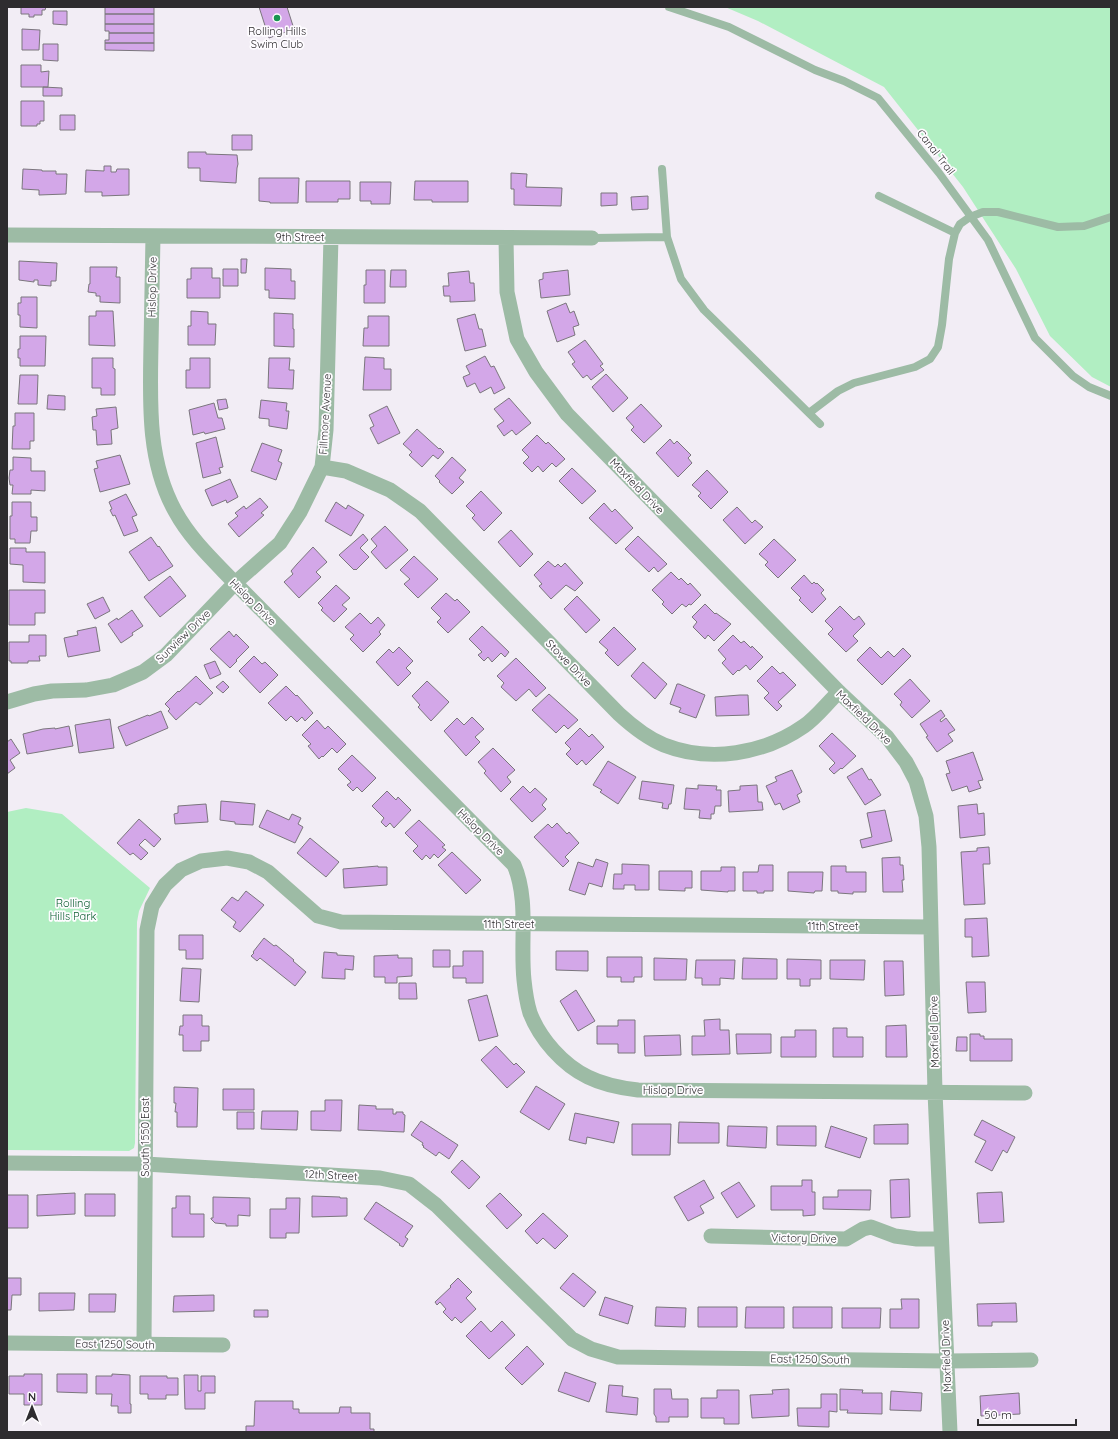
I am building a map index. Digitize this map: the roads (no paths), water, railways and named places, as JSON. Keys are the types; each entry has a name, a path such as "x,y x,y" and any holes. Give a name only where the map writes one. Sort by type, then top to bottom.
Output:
{"street":[{"name":"9th Street","path":"7,235 592,238"},
{"name":"Hislop Drive","path":"153,236 150,406 153,447 160,477 175,511 200,546 235,584 514,865 519,876 522,892 524,980 530,1013 547,1042 573,1068 588,1077 618,1088 638,1090 1025,1093"},
{"name":"Fillmore Avenue","path":"235,584 280,543 300,512 322,467 326,430 331,237"},
{"name":"Maxfield Drive","path":"506,238 507,292 517,339 540,378 567,414 839,692 888,738 906,762 916,781 926,816 929,847 935,1092 950,1432"},
{"name":"Stowe Drive","path":"322,467 346,472 390,490 420,511 618,714 635,728 664,745 699,754 719,755 732,754 763,747 792,734 806,725 839,692"},
{"name":"Sunview Drive","path":"7,702 52,691 86,690 113,685 143,672 166,655 235,584"},
{"name":"11th Street","path":"147,930 152,906 165,885 181,870 201,861 227,858 249,862 268,872 318,916 341,922 931,927"},
{"name":"South 1550 East","path":"144,1344 147,930"},
{"name":"12th Street","path":"7,1163 145,1164 380,1178 409,1184 436,1205 572,1339 591,1349"},
{"name":"Victory Drive","path":"711,1236 846,1238 863,1229 871,1227 880,1229 895,1236 917,1239 941,1239"},
{"name":"East 1250 South","path":"7,1342 223,1345"},
{"name":"East 1250 South","path":"591,1349 618,1357 946,1361 1031,1360"}],"lane":[{"name":"Canal Trail","path":"670,7 729,27 815,70 844,81 878,98 939,173 988,240 1035,338 1073,376 1089,387 1111,396"},
{"path":"662,169 667,237 681,279 704,310 820,424"},
{"path":"879,196 955,233"},
{"path":"809,413 838,391 854,383 915,367 930,359 938,347 942,325 949,259 955,233 960,224 970,217 983,212 998,212 1058,227 1084,226 1111,217"},
{"path":"592,238 667,237"}],"place":[{"name":"Rolling Hills Swim Club","path":"277,18"}],"park label":[{"name":"Rolling Hills Park","path":"73,909"}]}
